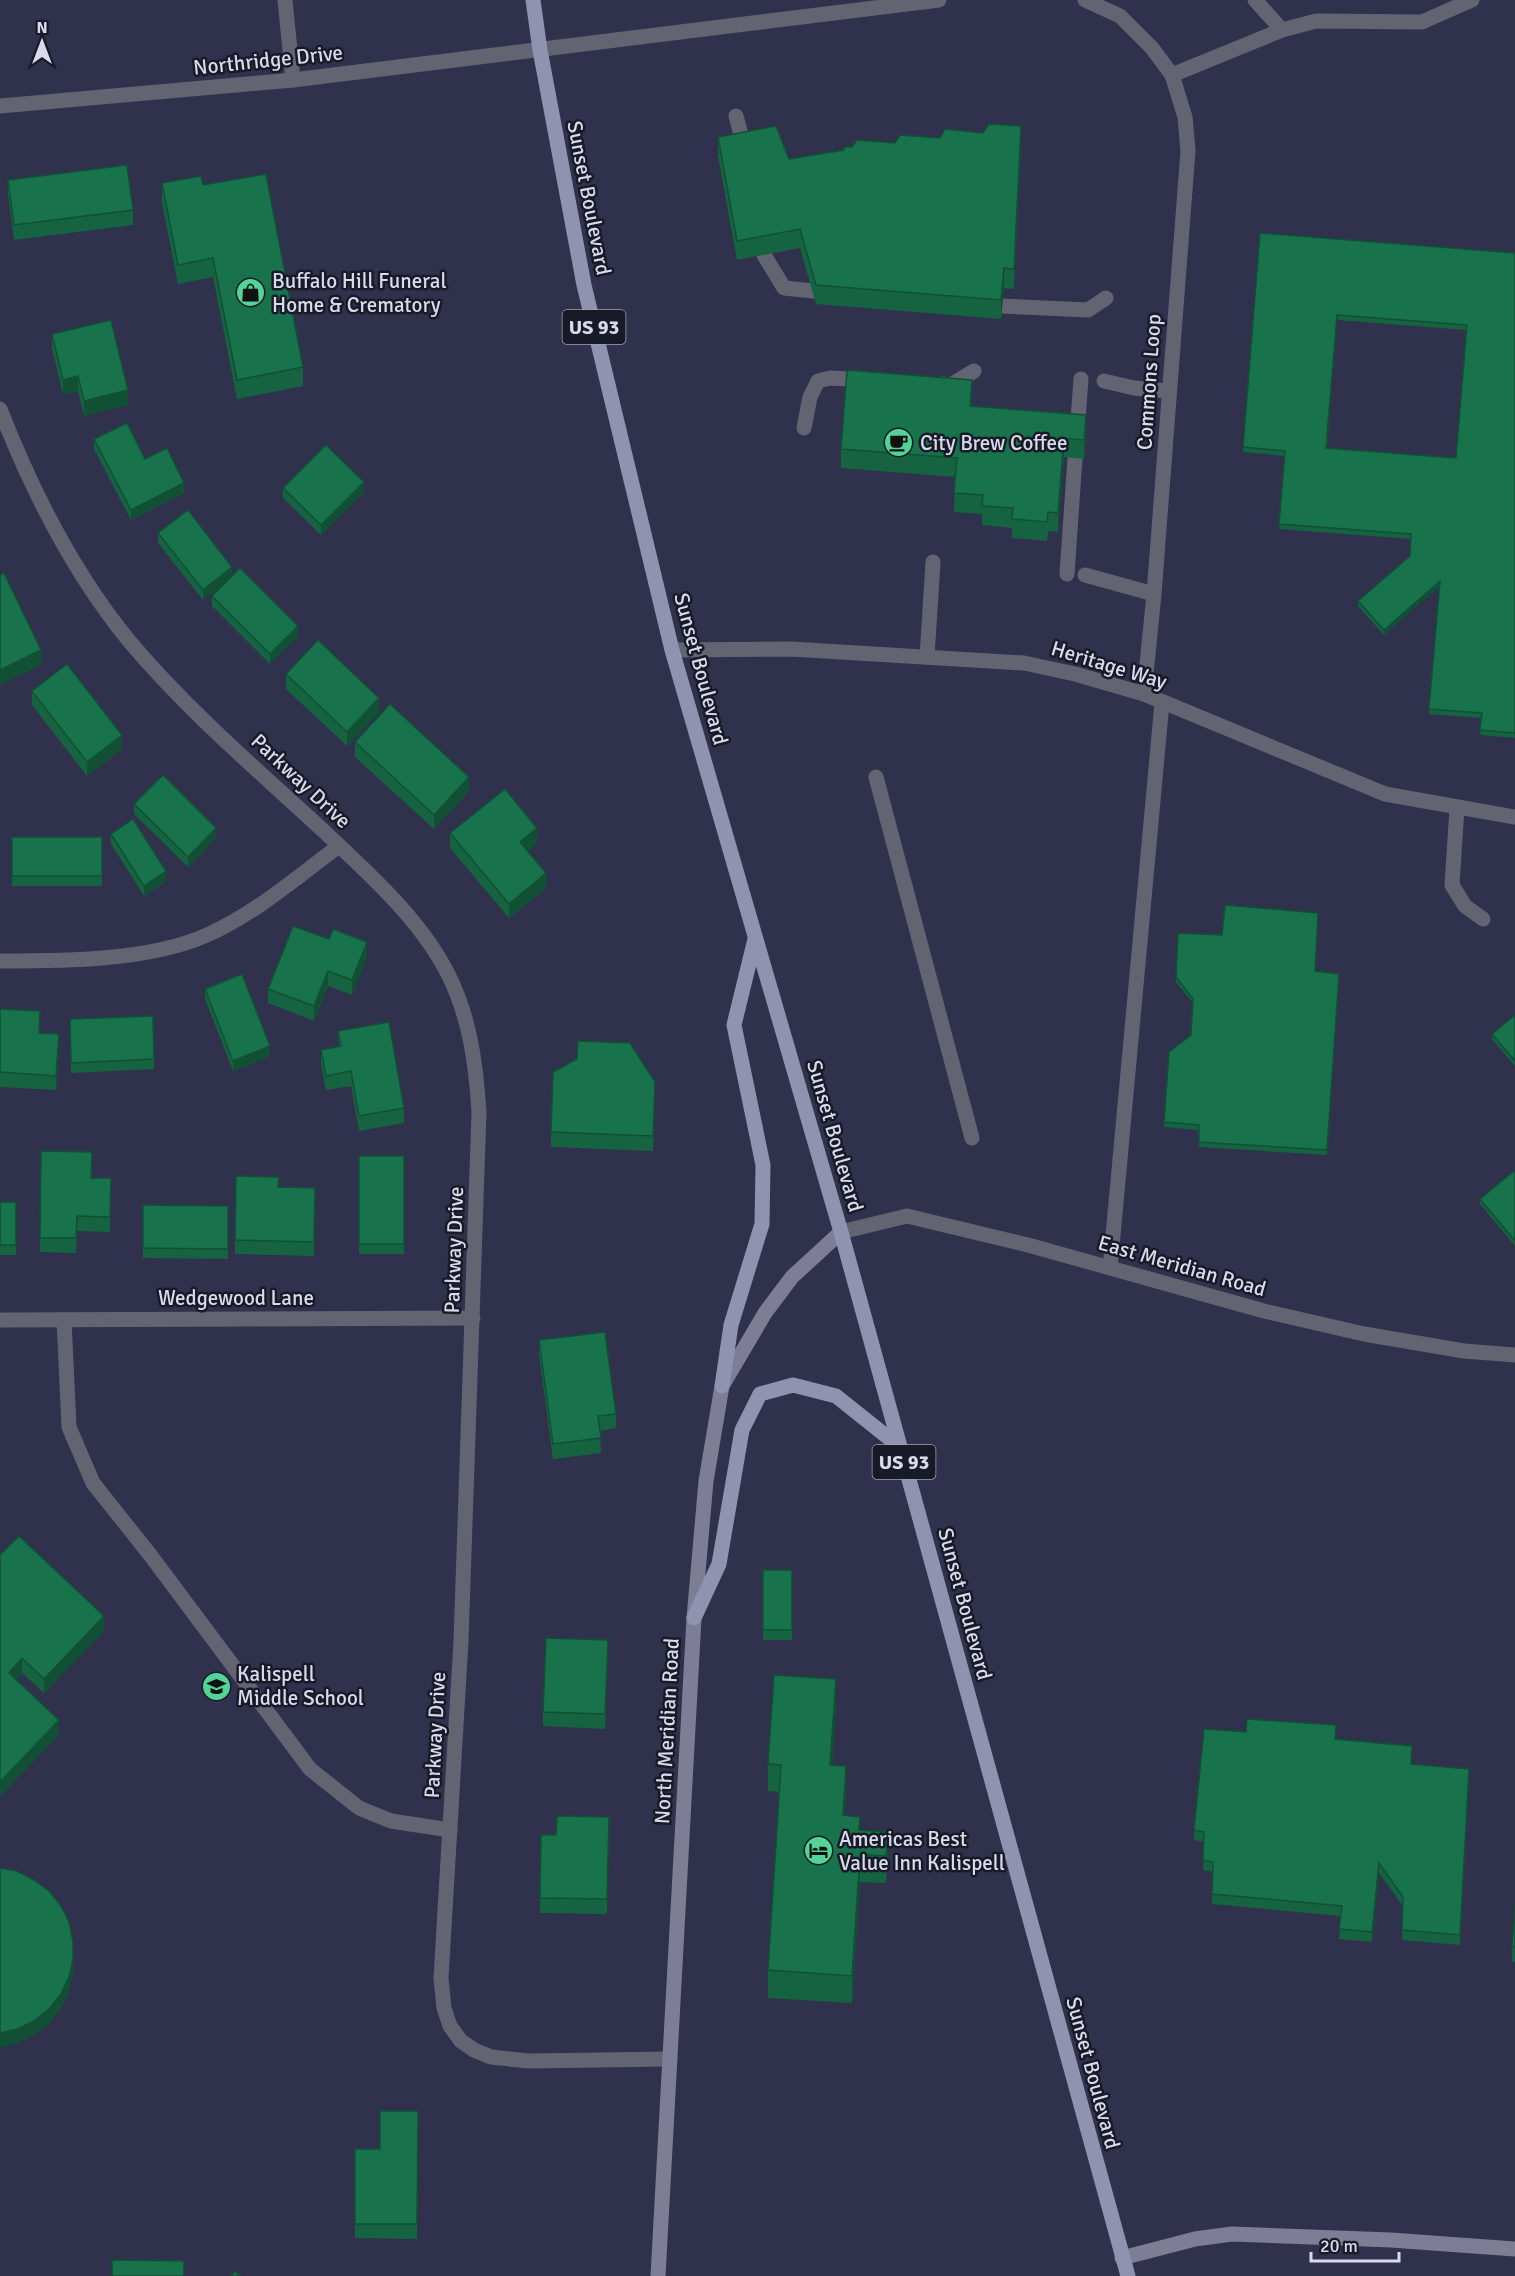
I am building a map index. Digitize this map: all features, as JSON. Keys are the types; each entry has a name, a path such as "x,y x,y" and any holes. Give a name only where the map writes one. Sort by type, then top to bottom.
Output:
{"main road":[{"name":"Sunset Boulevard","path":"533,0 540,50 584,285 672,650 841,1232 1128,2276"},
{"path":"722,1386 731,1325 762,1224 763,1166 734,1025 755,936"},
{"name":"North Meridian Road","path":"658,2276 694,1618 706,1481 722,1386 765,1313 792,1277 841,1232"},
{"path":"694,1618 719,1564 742,1430 760,1394 793,1385 836,1396 900,1447"},
{"path":"1122,2258 1195,2239 1232,2234 1391,2240 1515,2249"}],"street":[{"path":"285,0 293,80"},
{"name":"Northridge Drive","path":"0,106 293,80 939,0"},
{"name":"Commons Loop","path":"1085,0 1120,16 1152,48 1172,75 1185,117 1188,151 1154,594 1144,694"},
{"path":"1255,0 1282,30"},
{"path":"1172,75 1282,30 1316,21 1422,22 1472,0"},
{"path":"736,116 745,151"},
{"path":"764,255 784,288 813,291"},
{"path":"1002,306 1088,310 1106,298"},
{"path":"929,384 951,385 974,371"},
{"path":"804,428 810,397 818,381 830,378 885,381"},
{"path":"1077,433 1081,379"},
{"path":"1104,381 1134,388 1168,391"},
{"name":"Parkway Drive","path":"0,409 48,517 86,580 130,641 182,699 339,846 410,918 448,974 464,1015 477,1074 479,1112 461,1641 441,1978 444,2008 450,2026 461,2041 474,2050 491,2056 528,2061 670,2059"},
{"path":"1067,574 1075,458"},
{"path":"927,657 933,562"},
{"path":"1085,575 1154,594"},
{"name":"Heritage Way","path":"672,650 791,649 1024,663 1075,674 1144,694 1384,794 1515,818"},
{"path":"1110,1268 1162,702"},
{"path":"876,777 972,1138"},
{"path":"1458,808 1452,885 1465,906 1483,919"},
{"path":"0,961 119,957 148,953 205,936 254,909 339,846"},
{"name":"East Meridian Road","path":"841,1232 907,1216 1028,1245 1264,1311 1364,1334 1464,1351 1515,1355"},
{"name":"Wedgewood Lane","path":"0,1320 473,1318"},
{"path":"64,1320 69,1427 93,1483 151,1556 310,1768 359,1808 391,1821 450,1830"}],"building":[{"path":"989,124 1021,126 1014,269 1004,268 1001,300 816,285 800,229 737,241 718,137 776,126 789,159 844,150 844,147 852,147 857,140 895,143 900,135 940,138 945,129 983,133"},
{"path":"127,165 133,210 14,225 8,180"},
{"path":"266,174 303,367 237,380 213,258 178,265 162,183 201,176 203,185"},
{"path":"1260,233 1515,253 1515,733 1480,730 1482,713 1429,709 1440,581 1384,630 1358,601 1410,556 1411,534 1279,524 1285,451 1243,447","holes":["1337,315 1467,325 1456,458 1326,448"]},
{"path":"111,320 128,390 84,401 78,376 63,380 52,334"},
{"path":"847,370 972,380 970,406 1086,415 1084,440 1064,438 1058,513 1048,512 1047,522 1012,519 1013,508 982,506 983,495 954,493 957,458 841,449"},
{"path":"127,423 145,459 167,448 184,483 131,510 94,439"},
{"path":"326,445 364,482 321,525 283,488"},
{"path":"188,510 232,567 203,590 158,533"},
{"path":"240,568 298,626 270,654 212,596"},
{"path":"4,573 41,650 0,670 0,575"},
{"path":"318,640 379,698 347,732 286,674"},
{"path":"67,664 122,735 87,762 32,691"},
{"path":"390,704 469,777 434,815 355,742"},
{"path":"163,775 216,828 188,857 134,804"},
{"path":"505,789 537,828 520,842 546,873 509,904 450,833"},
{"path":"133,819 166,871 144,886 111,834"},
{"path":"12,837 102,837 102,876 12,876"},
{"path":"1225,905 1318,913 1315,971 1339,974 1327,1150 1199,1142 1199,1125 1164,1122 1169,1052 1191,1035 1193,999 1176,977 1178,933 1222,935"},
{"path":"293,926 329,939 333,929 367,942 352,980 328,971 314,1006 268,989"},
{"path":"242,974 270,1046 233,1061 205,989"},
{"path":"0,1009 40,1011 39,1033 59,1034 56,1076 0,1072"},
{"path":"1515,1015 1515,1061 1492,1034"},
{"path":"153,1016 154,1059 71,1063 70,1019"},
{"path":"389,1022 404,1108 359,1116 351,1071 326,1076 321,1050 341,1046 338,1031"},
{"path":"578,1041 630,1043 655,1082 653,1136 551,1132 553,1072 577,1059"},
{"path":"41,1151 92,1152 91,1178 111,1178 110,1217 77,1216 76,1238 40,1238"},
{"path":"359,1156 404,1156 404,1244 359,1244"},
{"path":"1515,1170 1515,1241 1480,1199"},
{"path":"236,1176 279,1177 278,1187 315,1188 314,1242 235,1240"},
{"path":"0,1202 16,1202 16,1245 0,1245"},
{"path":"143,1205 228,1206 228,1249 143,1248"},
{"path":"605,1332 616,1414 598,1416 601,1438 553,1444 539,1340"},
{"path":"19,1536 104,1616 44,1679 22,1658 9,1673 59,1720 0,1782 0,1555"},
{"path":"763,1570 792,1570 792,1630 763,1630"},
{"path":"546,1638 608,1640 605,1714 543,1712"},
{"name":"Americas Best Value Inn Kalispell","path":"774,1675 836,1679 830,1765 846,1766 843,1815 860,1817 859,1830 888,1832 886,1856 860,1854 852,1976 768,1970 781,1765 768,1764"},
{"path":"1247,1719 1336,1725 1335,1739 1412,1746 1411,1764 1469,1769 1460,1935 1402,1930 1403,1897 1379,1863 1372,1932 1339,1929 1342,1906 1212,1894 1213,1862 1203,1860 1204,1832 1194,1830 1204,1729 1246,1732"},
{"path":"557,1816 609,1817 607,1899 540,1898 541,1835 556,1835"},
{"path":"0,1868 17,1871 49,1891 61,1906 69,1922 73,1941 73,1959 69,1977 61,1994 49,2009 34,2021 18,2029 0,2033"},
{"path":"1515,1903 1515,1947 1512,1947"},
{"path":"380,2111 418,2111 417,2224 355,2224 355,2149 380,2149"},
{"path":"112,2260 184,2261 184,2276 112,2276"}],"place":[{"name":"Buffalo Hill Funeral Home & Crematory","path":"251,293"},
{"name":"City Brew Coffee","path":"899,443"},
{"name":"Kalispell Middle School","path":"216,1686"},
{"name":"Americas Best Value Inn Kalispell","path":"818,1851"}]}
